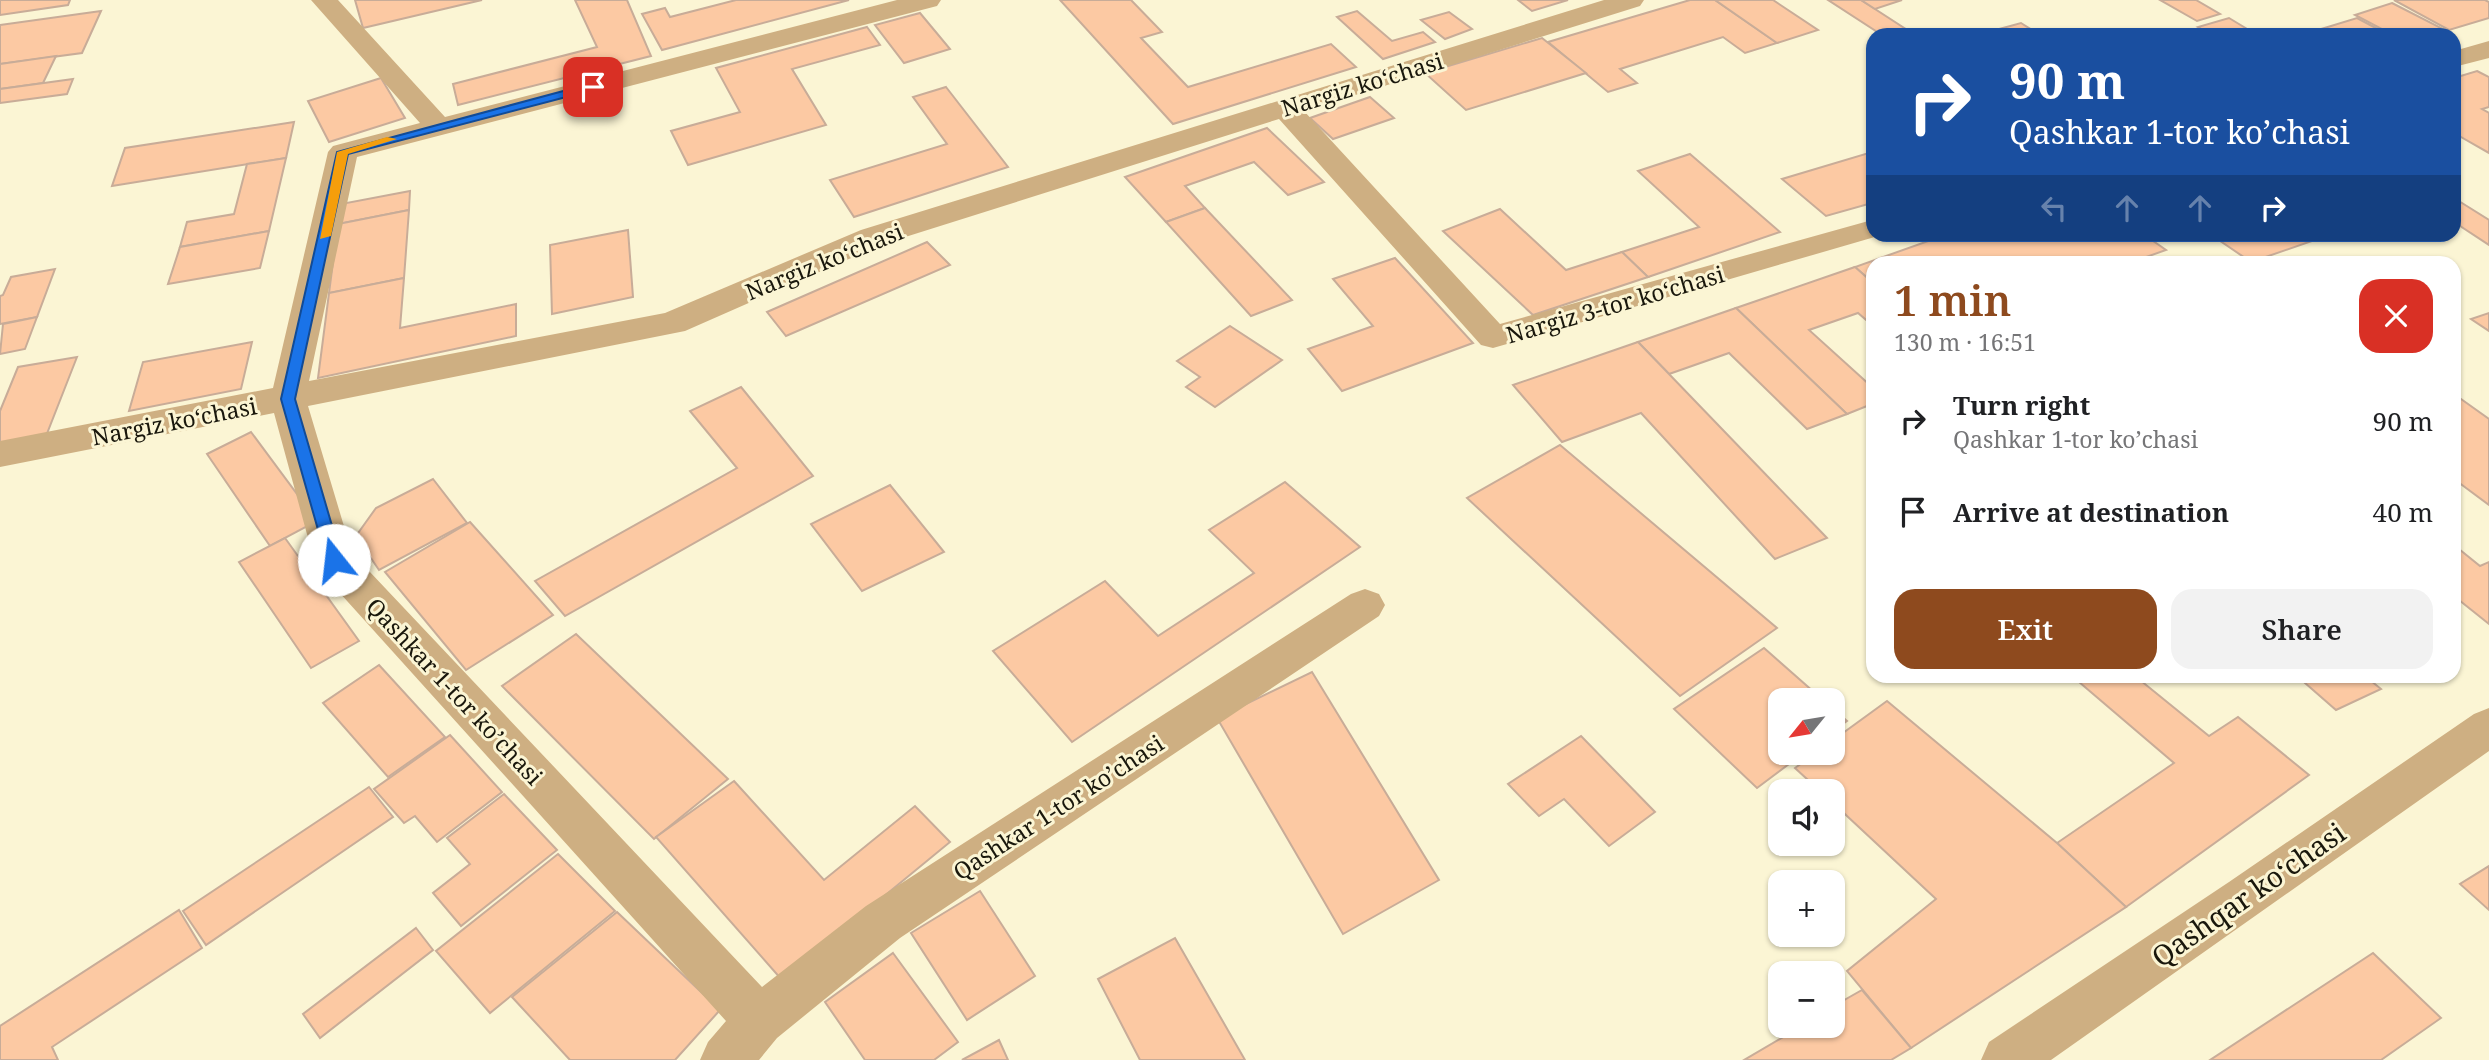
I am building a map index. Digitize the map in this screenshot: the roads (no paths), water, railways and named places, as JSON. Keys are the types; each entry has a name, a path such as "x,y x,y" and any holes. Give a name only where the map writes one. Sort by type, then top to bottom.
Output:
{"street":[{"path":"324,0 439,127"},
{"name":"Qashkar 1-tor koʼchasi","path":"759,1020 334,560 288,399 343,152 928,0"},
{"name":"Nargiz koʻchasi","path":"0,454 673,323 872,237 1631,0"},
{"path":"2461,57 2489,49"},
{"name":"Nargiz 3-tor koʻchasi","path":"1285,108 1493,337 1866,232"},
{"name":"Qashkar 1-tor koʼchasi","path":"726,1060 759,1020 883,922 1365,605"},
{"name":"Qashqar koʻchasi","path":"2007,1060 2246,898 2489,727"}]}
